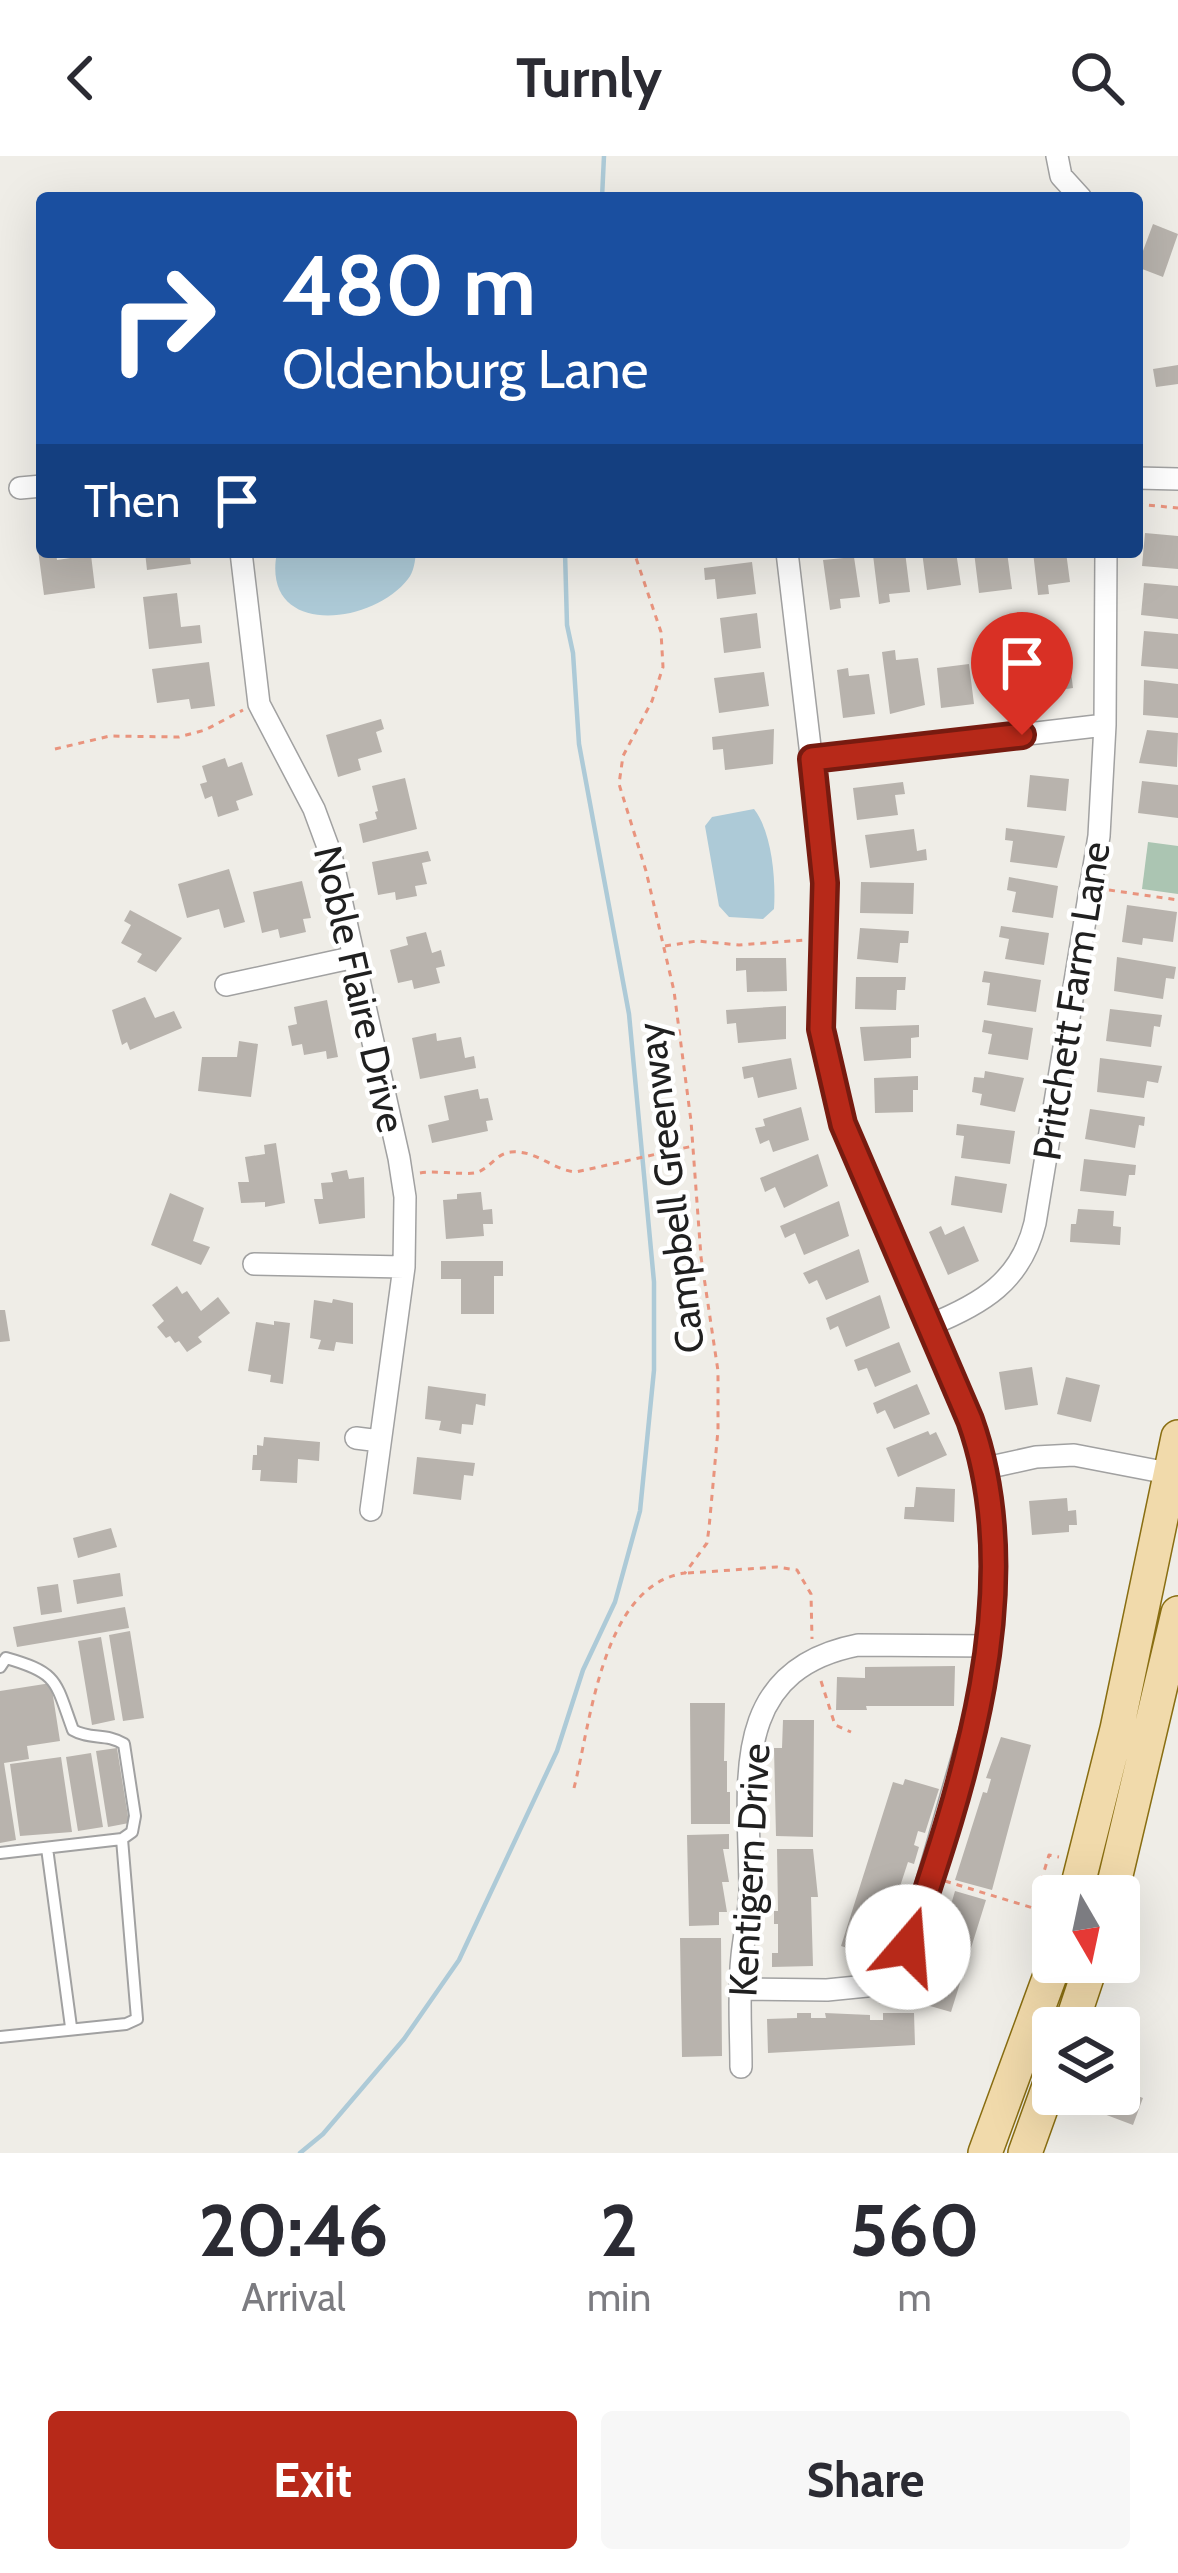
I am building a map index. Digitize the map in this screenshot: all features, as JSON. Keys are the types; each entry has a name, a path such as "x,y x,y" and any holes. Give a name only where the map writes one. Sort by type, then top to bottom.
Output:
{"main road":[{"path":"1080,1875 1174,1474 1178,1437"},
{"path":"1116,1875 1178,1613"},
{"path":"985,2153 1046,1983"},
{"path":"1025,2153 1039,2115"}],"street":[{"path":"1057,156 1061,176 1076,192"},
{"path":"1143,478 1178,479"},
{"name":"Noble Flaire Drive","path":"242,558 259,704 323,832 399,1158 406,1219 404,1267 371,1510"},
{"path":"741,1989 850,1990 881,1980 902,1961 932,1877 981,1700 990,1646 992,1544 986,1468 970,1420 843,1124 826,1062 820,1004 825,883 788,558"},
{"name":"Pritchett Farm Lane","path":"930,1325 983,1300 1006,1282 1030,1243 1092,889 1105,725 1106,558"},
{"path":"812,759 1105,725"},
{"path":"226,986 355,957"},
{"path":"254,1264 404,1267"},
{"path":"356,1438 380,1441"},
{"path":"986,1468 1073,1455 1174,1474"},
{"name":"Kentigern Drive","path":"741,2067 741,1989 750,1897 749,1761 761,1713 776,1689 800,1666 837,1649 990,1646"}],"lane":[{"path":"0,1667 6,1658 44,1669 57,1686 73,1730 86,1738 113,1737 124,1744 135,1816 132,1832 122,1839 0,1853"},
{"path":"0,2037 137,2019 122,1839"},
{"path":"46,1848 71,2027"}],"path":[{"path":"1143,505 1178,508"},
{"name":"Campbell Greenway","path":"636,558 661,632 663,667 652,701 623,756 619,784 646,871 682,1043 701,1257 718,1371 718,1430 707,1543 685,1573"},
{"path":"55,749 110,736 179,737 205,730 250,707"},
{"path":"1108,890 1178,900"},
{"path":"664,946 697,940 739,945 806,940"},
{"path":"412,1174 476,1173 512,1152 540,1156 566,1171 586,1170 694,1146"},
{"path":"574,1788 596,1689 620,1626 658,1579 777,1567 797,1570 808,1584 814,1646"},
{"path":"817,1676 836,1725 851,1732"},
{"path":"932,1877 1034,1908 1049,1855 1066,1859"}],"green space":[{"path":"1148,842 1178,846 1178,894 1142,889"}],"water":[{"path":"277,558 415,558 410,576 391,595 346,614 301,611 285,599 276,580"},
{"path":"754,809 772,857 774,909 763,919 729,917 719,906 705,826 712,817"}],"building":[{"path":"1153,224 1178,234 1163,277 1143,269 1143,251"},
{"path":"1178,365 1178,384 1156,387 1153,369"},
{"path":"1145,533 1178,536 1178,569 1142,566"},
{"path":"39,558 91,558 95,588 44,595"},
{"path":"146,558 190,558 191,564 147,570"},
{"path":"854,558 860,597 840,599 841,608 830,610 823,560"},
{"path":"873,558 906,558 910,592 889,594 890,602 879,604"},
{"path":"923,558 957,558 961,585 927,590"},
{"path":"975,558 1008,558 1012,589 979,593"},
{"path":"1034,558 1067,558 1070,582 1048,585 1049,594 1038,595"},
{"path":"752,562 756,594 717,599 715,579 705,580 704,568"},
{"path":"1144,583 1178,586 1178,619 1141,615"},
{"path":"177,593 181,627 200,625 202,643 149,649 143,597"},
{"path":"757,613 761,648 724,653 720,618"},
{"path":"1144,631 1178,634 1178,669 1141,666"},
{"path":"1045,643 1046,651 1068,648 1073,688 1046,692 1040,688 1034,644"},
{"path":"895,650 896,660 918,658 925,705 890,714 882,652"},
{"path":"995,653 996,660 1020,657 1025,697 991,701 985,654"},
{"path":"209,662 215,706 191,709 189,699 157,703 152,669"},
{"path":"969,664 974,704 941,708 937,668"},
{"path":"848,668 849,676 869,674 875,714 843,718 837,670"},
{"path":"764,672 769,706 719,713 714,678"},
{"path":"1144,680 1178,684 1178,718 1143,715"},
{"path":"381,719 384,729 376,732 382,752 358,759 361,770 338,777 326,735"},
{"path":"774,729 773,764 725,770 723,749 713,750 712,737"},
{"path":"1147,730 1178,733 1177,767 1139,763"},
{"path":"225,758 228,767 242,762 253,795 236,801 239,810 218,817 212,796 205,799 200,784 207,782 202,766"},
{"path":"1030,775 1069,779 1066,811 1027,807"},
{"path":"405,778 417,829 363,843 359,824 377,819 372,786"},
{"path":"1142,781 1178,785 1178,818 1138,813"},
{"path":"903,782 905,794 895,795 898,815 857,820 853,788"},
{"path":"1006,828 1065,836 1057,868 1010,862 1013,841 1005,840"},
{"path":"914,829 917,851 926,849 927,860 870,868 865,835"},
{"path":"428,851 431,861 422,863 427,884 415,886 417,896 396,900 395,892 378,895 372,862"},
{"path":"229,869 245,922 224,928 219,909 187,918 178,884"},
{"path":"1009,877 1058,886 1053,918 1012,912 1016,892 1007,890"},
{"path":"302,881 311,918 303,919 306,932 280,938 278,929 262,933 253,892"},
{"path":"861,882 914,883 913,914 860,913"},
{"path":"1127,905 1177,912 1173,942 1143,938 1142,945 1122,942"},
{"path":"130,910 182,938 156,972 137,962 142,954 121,943 131,925 124,921"},
{"path":"1001,926 1049,933 1044,965 1005,959 1009,939 999,937"},
{"path":"860,928 909,931 908,943 900,943 898,963 857,959"},
{"path":"426,932 432,953 441,950 445,966 436,968 440,983 414,989 412,980 398,983 390,950 408,945 406,937"},
{"path":"1117,957 1176,967 1174,979 1166,978 1163,999 1114,991"},
{"path":"736,958 786,958 787,991 747,992 746,970 736,971"},
{"path":"984,971 1041,980 1036,1012 987,1005 990,983 982,982"},
{"path":"856,977 906,977 905,990 897,990 896,1010 855,1009"},
{"path":"145,997 155,1018 174,1011 182,1028 130,1050 127,1042 122,1045 112,1010"},
{"path":"327,1000 338,1057 327,1059 326,1051 304,1055 302,1044 292,1046 288,1026 297,1024 294,1007"},
{"path":"786,1006 786,1039 738,1043 736,1023 727,1024 726,1010"},
{"path":"1110,1009 1162,1015 1160,1027 1154,1026 1151,1047 1106,1041"},
{"path":"984,1020 1033,1028 1028,1060 988,1054 992,1034 982,1032"},
{"path":"919,1025 919,1037 911,1038 911,1058 864,1061 860,1027"},
{"path":"436,1033 437,1041 461,1037 465,1058 474,1056 476,1068 420,1079 412,1038"},
{"path":"239,1041 258,1044 251,1097 198,1091 202,1057 237,1057"},
{"path":"791,1058 797,1089 758,1098 753,1077 744,1079 742,1067"},
{"path":"1100,1058 1162,1066 1158,1083 1147,1081 1144,1098 1097,1092"},
{"path":"985,1071 1024,1078 1015,1112 980,1105 982,1094 972,1092 974,1077 984,1078"},
{"path":"918,1076 913,1112 875,1113 874,1078"},
{"path":"478,1089 480,1099 488,1098 493,1120 486,1121 488,1131 432,1143 428,1125 449,1120 444,1096"},
{"path":"801,1107 809,1140 773,1152 769,1140 760,1144 755,1128 765,1126 763,1119"},
{"path":"1090,1109 1145,1117 1135,1148 1085,1139"},
{"path":"957,1124 1015,1131 1010,1164 961,1158 964,1136 956,1135"},
{"path":"276,1143 285,1203 265,1207 265,1202 241,1203 238,1182 249,1182 245,1157 265,1154 264,1145"},
{"path":"818,1154 828,1186 784,1208 775,1187 765,1192 760,1178"},
{"path":"1084,1159 1136,1165 1126,1196 1080,1191"},
{"path":"347,1170 349,1179 364,1177 365,1218 319,1224 314,1199 323,1199 321,1183 333,1182 331,1173"},
{"path":"955,1176 1007,1184 1002,1213 951,1205"},
{"path":"481,1192 483,1210 492,1209 493,1224 483,1224 484,1236 446,1239 443,1200"},
{"path":"170,1193 204,1208 193,1241 210,1247 201,1265 151,1245"},
{"path":"839,1201 849,1236 804,1255 795,1233 785,1238 780,1226"},
{"path":"1078,1209 1114,1211 1113,1226 1121,1227 1120,1245 1070,1242"},
{"path":"941,1226 945,1235 964,1226 979,1261 948,1275 929,1232"},
{"path":"859,1249 869,1282 826,1300 817,1280 809,1284 803,1273"},
{"path":"441,1261 503,1261 503,1276 494,1276 494,1314 461,1314 461,1279 441,1279"},
{"path":"177,1286 182,1294 187,1291 201,1311 218,1297 230,1313 198,1337 202,1342 187,1352 157,1327 164,1321 152,1305"},
{"path":"880,1295 890,1328 846,1347 838,1326 830,1330 826,1318"},
{"path":"333,1299 353,1303 353,1344 336,1342 334,1351 318,1349 321,1340 310,1338 314,1300 332,1303"},
{"path":"0,1310 5,1310 10,1341 0,1342"},
{"path":"274,1321 290,1323 283,1384 270,1382 271,1375 248,1371 256,1322 274,1325"},
{"path":"899,1342 911,1372 875,1387 867,1368 858,1371 854,1360"},
{"path":"1032,1367 1038,1405 1005,1410 999,1372"},
{"path":"1066,1377 1100,1385 1091,1422 1057,1414"},
{"path":"917,1384 930,1414 894,1429 885,1410 877,1414 873,1403"},
{"path":"428,1386 486,1394 485,1406 476,1404 473,1425 462,1424 461,1434 439,1430 441,1421 425,1419"},
{"path":"928,1431 930,1435 936,1432 947,1455 898,1477 886,1448"},
{"path":"264,1437 320,1442 319,1461 298,1459 297,1483 260,1481 261,1470 252,1470 253,1455 257,1455 257,1445 263,1446"},
{"path":"417,1457 475,1463 473,1476 464,1475 461,1500 413,1494"},
{"path":"916,1487 955,1489 954,1522 904,1519 905,1507 914,1507"},
{"path":"1067,1498 1068,1511 1076,1510 1077,1525 1069,1525 1069,1532 1032,1535 1029,1501"},
{"path":"111,1528 117,1547 78,1558 73,1538"},
{"path":"120,1573 123,1596 77,1604 73,1580"},
{"path":"58,1584 62,1612 41,1615 37,1587"},
{"path":"125,1607 129,1628 17,1647 13,1627"},
{"path":"130,1631 144,1718 123,1721 109,1635"},
{"path":"101,1637 115,1720 92,1725 78,1641"},
{"path":"955,1666 954,1706 836,1710 837,1677 865,1678 865,1667"},
{"path":"51,1683 60,1741 27,1746 29,1759 4,1763 16,1840 0,1843 0,1691"},
{"path":"690,1703 725,1703 730,1824 691,1824"},
{"path":"783,1720 814,1720 813,1837 776,1836 774,1748 782,1748"},
{"path":"1001,1737 1031,1745 992,1890 955,1880 983,1792 987,1793 991,1779 986,1778"},
{"path":"117,1748 129,1823 108,1827 96,1751"},
{"path":"91,1753 103,1827 78,1831 66,1757"},
{"path":"61,1757 72,1832 20,1836 10,1764"},
{"path":"905,1779 939,1789 925,1833 918,1831 914,1864 908,1862 885,1932 876,1929 873,1956 841,1946 893,1782 903,1785"},
{"path":"729,1834 729,1849 723,1849 729,1882 722,1882 727,1912 719,1912 719,1925 689,1926 687,1835"},
{"path":"777,1849 813,1849 818,1897 811,1897 813,1966 772,1967 772,1953 778,1953 778,1924 774,1924"},
{"path":"955,1891 986,1900 951,2012 916,2002"},
{"path":"680,1938 721,1938 722,2056 682,2057"},
{"path":"797,2013 811,2013 811,2018 826,2018 825,2013 870,2015 870,2020 883,2020 883,2013 914,2013 915,2045 768,2053 767,2019 797,2018"},
{"path":"1107,2115 1137,2115 1133,2125"}],"waterway":[{"path":"602,192 604,156"},
{"path":"300,2153 323,2134 404,2039 459,1960 557,1751 583,1670 615,1602 640,1511 654,1370 654,1282 629,1014 579,744 565,558"}],"route":[{"path":"908,1947 932,1877 986,1675 992,1607 990,1506 986,1468 970,1420 833,1092 821,1029 825,883 812,759 1022,735"}]}
